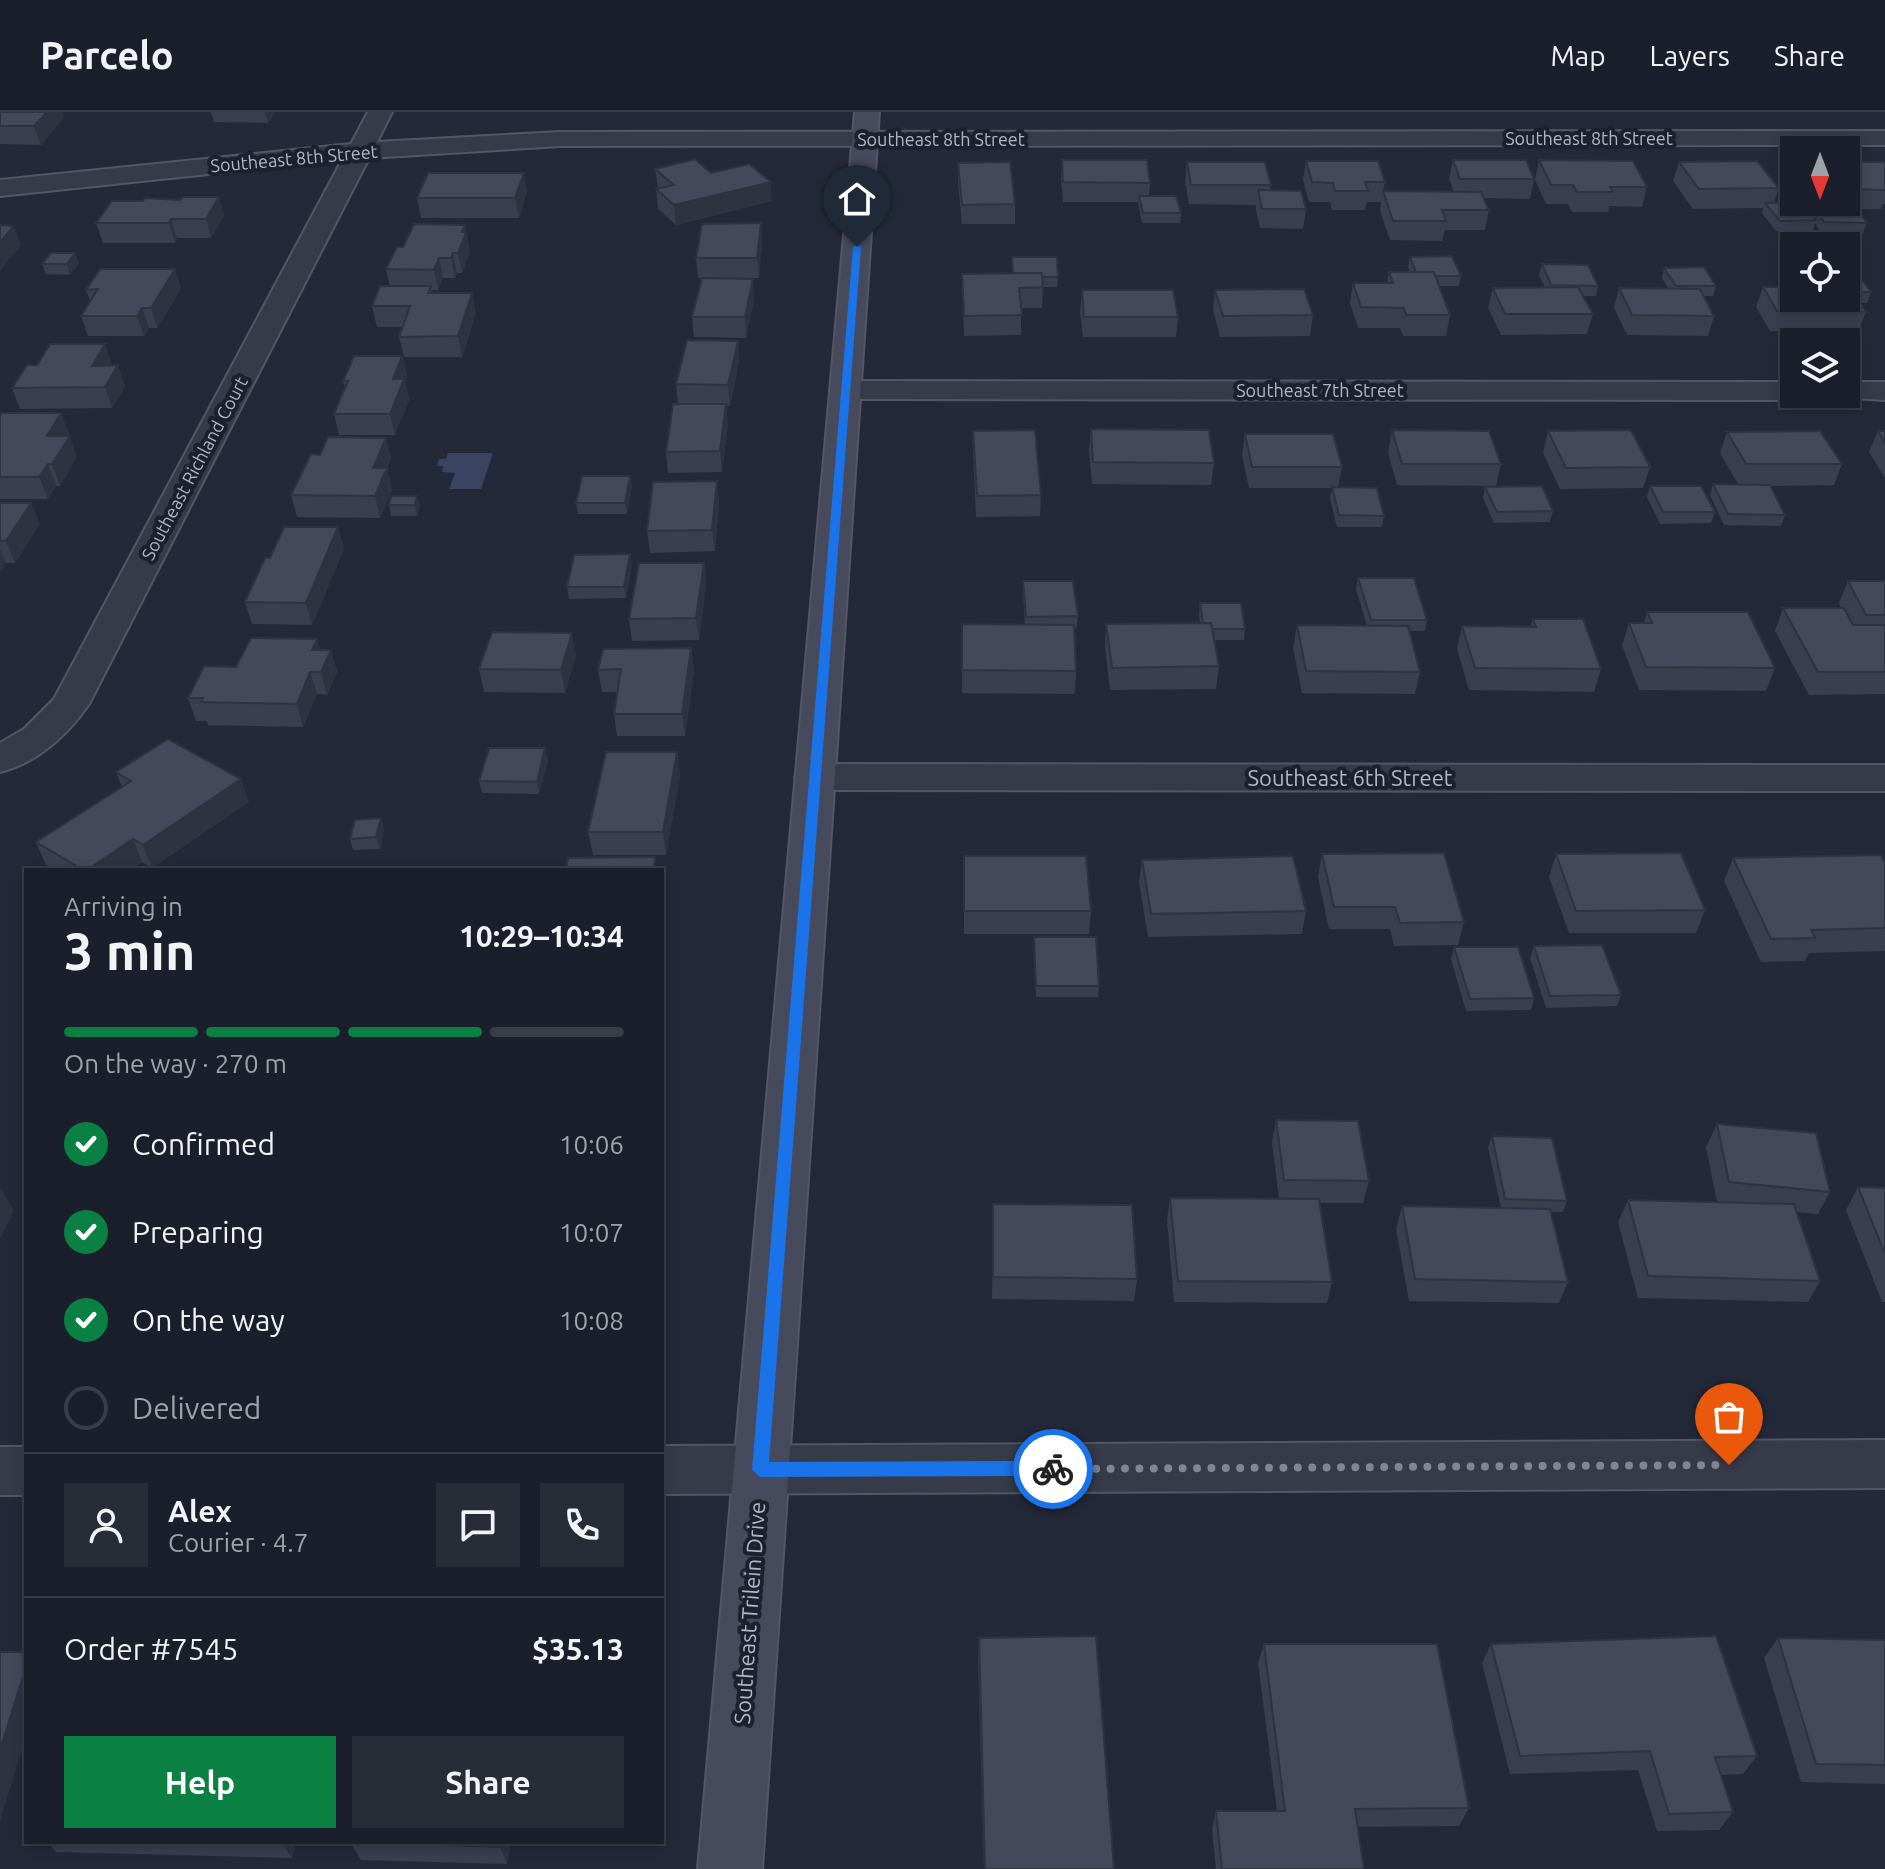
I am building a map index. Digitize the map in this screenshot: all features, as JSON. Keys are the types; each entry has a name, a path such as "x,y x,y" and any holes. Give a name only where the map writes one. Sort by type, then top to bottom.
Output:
{"street":[{"name":"Southeast Richland Court","path":"0,760 38,738 70,704 380,112"},
{"path":"1290,112 1298,139"},
{"path":"1704,112 1721,138"},
{"name":"Southeast 8th Street","path":"0,188 359,151 866,126 1298,139 1885,138"},
{"name":"Southeast Trilein Drive","path":"730,1869 866,126"},
{"name":"Southeast 7th Street","path":"845,390 1780,391"},
{"path":"1860,391 1885,391"},
{"name":"Southeast 6th Street","path":"815,777 1885,778"},
{"path":"664,1470 1885,1464"},
{"path":"0,1471 24,1471"}],"water":[{"path":"448,453 493,453 481,489 449,489 455,473 442,472 443,466 437,466 439,459 446,459"}],"building":[{"path":"0,112 47,112 34,126 0,126"},
{"path":"695,159 711,173 749,164 771,182 674,205 656,189 674,185 655,169"},
{"path":"1062,160 1147,160 1150,183 1063,182"},
{"path":"1453,160 1526,160 1534,179 1460,179"},
{"path":"1539,160 1633,161 1647,187 1610,187 1613,192 1577,192 1573,185 1551,185"},
{"path":"1306,161 1378,161 1385,182 1365,182 1368,191 1335,191 1333,183 1312,182"},
{"path":"1757,161 1779,188 1699,189 1679,162"},
{"path":"1010,162 1015,204 962,205 958,163"},
{"path":"1187,162 1265,162 1271,185 1191,185"},
{"path":"1860,162 1885,162 1885,190 1860,189"},
{"path":"428,173 524,173 515,198 417,198"},
{"path":"1258,190 1301,191 1306,209 1262,209"},
{"path":"1383,191 1481,192 1489,210 1442,210 1446,221 1393,221"},
{"path":"1139,196 1176,196 1181,213 1143,213"},
{"path":"183,197 219,197 206,219 171,219 169,223 96,223 112,201 143,201 145,198 180,200"},
{"path":"1765,203 1780,203 1780,216 1813,216 1816,220 1780,221"},
{"path":"1860,213 1867,223 1824,222 1820,216 1860,216"},
{"path":"761,223 757,258 696,258 702,224"},
{"path":"414,224 465,225 462,232 466,232 458,253 453,253 451,258 439,258 434,270 386,269 397,247 403,247"},
{"path":"0,225 14,226 0,242"},
{"path":"51,253 75,253 67,264 42,264"},
{"path":"1452,256 1461,276 1416,272 1410,257"},
{"path":"1012,257 1057,257 1058,277 1042,277 1042,273 1013,273"},
{"path":"1542,264 1588,265 1598,286 1551,285"},
{"path":"1704,267 1716,286 1676,286 1664,268"},
{"path":"100,269 175,269 151,308 142,308 137,316 81,316 98,289 86,290"},
{"path":"1389,272 1434,272 1450,315 1406,315 1404,308 1361,307 1353,283 1393,283"},
{"path":"1042,273 1043,287 1019,288 1022,315 964,316 962,274"},
{"path":"1860,277 1871,292 1860,292"},
{"path":"702,278 753,279 745,317 692,317"},
{"path":"380,286 431,286 428,293 472,293 458,336 399,337 410,306 372,306"},
{"path":"1578,287 1593,314 1505,314 1493,288"},
{"path":"1763,287 1780,287 1780,311 1777,311"},
{"path":"1619,288 1700,289 1714,316 1632,315"},
{"path":"1304,289 1313,315 1223,316 1215,290"},
{"path":"1082,290 1173,290 1178,317 1084,317"},
{"path":"687,340 738,341 728,385 676,384"},
{"path":"50,344 105,344 92,366 118,365 105,387 12,388 27,365 37,365"},
{"path":"354,356 402,356 393,379 404,379 390,414 334,414 348,381 343,381"},
{"path":"673,404 726,404 720,451 666,452"},
{"path":"2,413 61,413 47,436 70,436 52,464 48,464 39,477 0,477"},
{"path":"1091,429 1209,430 1214,463 1093,462"},
{"path":"1035,430 1041,495 977,496 973,431"},
{"path":"1392,430 1489,431 1501,464 1402,464"},
{"path":"1631,430 1650,467 1566,468 1548,431"},
{"path":"1820,431 1842,464 1746,464 1727,432"},
{"path":"1878,431 1885,431 1885,443"},
{"path":"1245,434 1333,434 1342,467 1252,467"},
{"path":"328,437 386,438 373,468 387,468 375,496 291,495 311,454 320,455"},
{"path":"582,476 630,476 625,503 576,503"},
{"path":"717,481 712,530 647,531 653,482"},
{"path":"1713,484 1770,485 1785,515 1728,514"},
{"path":"1542,486 1553,511 1497,512 1485,487"},
{"path":"1650,486 1701,486 1715,512 1663,512"},
{"path":"1332,487 1377,488 1384,516 1339,515"},
{"path":"391,496 417,496 415,505 389,505"},
{"path":"0,503 31,503 6,541 0,541"},
{"path":"284,527 338,527 306,603 245,602 265,558 270,558"},
{"path":"630,554 624,587 567,587 574,555"},
{"path":"639,563 704,563 696,618 629,619"},
{"path":"1358,578 1414,578 1427,620 1371,620"},
{"path":"1023,581 1073,581 1078,616 1026,617"},
{"path":"1848,581 1885,581 1885,615 1866,615"},
{"path":"1200,603 1241,603 1245,629 1212,629 1211,623 1203,623"},
{"path":"1783,608 1844,608 1853,625 1885,625 1885,672 1818,672"},
{"path":"1647,612 1748,612 1775,668 1646,667 1629,623 1652,623"},
{"path":"1533,619 1583,619 1601,669 1475,668 1462,626 1536,627"},
{"path":"1211,623 1219,666 1112,668 1106,624"},
{"path":"962,624 1074,625 1076,671 962,670"},
{"path":"1297,625 1408,626 1420,672 1306,671"},
{"path":"492,632 572,633 561,670 479,669"},
{"path":"251,638 317,639 312,650 331,650 321,672 310,672 297,704 201,702 203,698 188,698 204,666 236,667"},
{"path":"691,648 682,714 614,714 621,669 598,670 603,649"},
{"path":"168,739 241,779 143,845 133,839 90,868 80,868 36,842 131,781 116,772"},
{"path":"489,748 545,748 537,782 479,781"},
{"path":"606,752 677,752 663,832 588,832"},
{"path":"381,818 376,837 350,839 355,820"},
{"path":"1444,853 1464,922 1400,923 1395,907 1334,907 1322,854"},
{"path":"1681,853 1705,910 1576,911 1556,854"},
{"path":"1881,855 1885,863 1885,928 1811,930 1815,938 1771,939 1733,858"},
{"path":"964,856 1086,856 1091,911 964,911"},
{"path":"1293,856 1306,911 1151,914 1142,860"},
{"path":"655,857 654,868 566,868 568,858"},
{"path":"1034,937 1096,937 1099,986 1036,986"},
{"path":"1602,945 1621,995 1550,996 1534,946"},
{"path":"1454,947 1518,947 1534,998 1470,999"},
{"path":"1276,1120 1358,1121 1369,1181 1284,1180"},
{"path":"1717,1124 1816,1133 1830,1192 1729,1182"},
{"path":"1492,1136 1552,1138 1567,1201 1505,1199"},
{"path":"1858,1187 1885,1188 1885,1254"},
{"path":"1170,1198 1319,1199 1332,1282 1178,1281"},
{"path":"1628,1200 1794,1204 1820,1281 1648,1276"},
{"path":"993,1204 1132,1205 1137,1279 993,1277"},
{"path":"1402,1206 1550,1209 1568,1282 1415,1279"},
{"path":"1096,1636 1114,1869 985,1869 979,1638"},
{"path":"1716,1636 1757,1756 1715,1757 1733,1812 1669,1814 1650,1751 1520,1756 1491,1644"},
{"path":"1778,1638 1885,1640 1885,1765 1816,1764"},
{"path":"1264,1644 1437,1644 1469,1808 1355,1809 1364,1869 1222,1869 1216,1811 1285,1811"},
{"path":"0,1652 24,1652 24,1673 0,1750"},
{"path":"410,1844 500,1844 500,1847"}],"way so far":[{"path":"1053,1469 1729,1465"}],"route":[{"path":"857,247 760,1470 1053,1469"}]}
